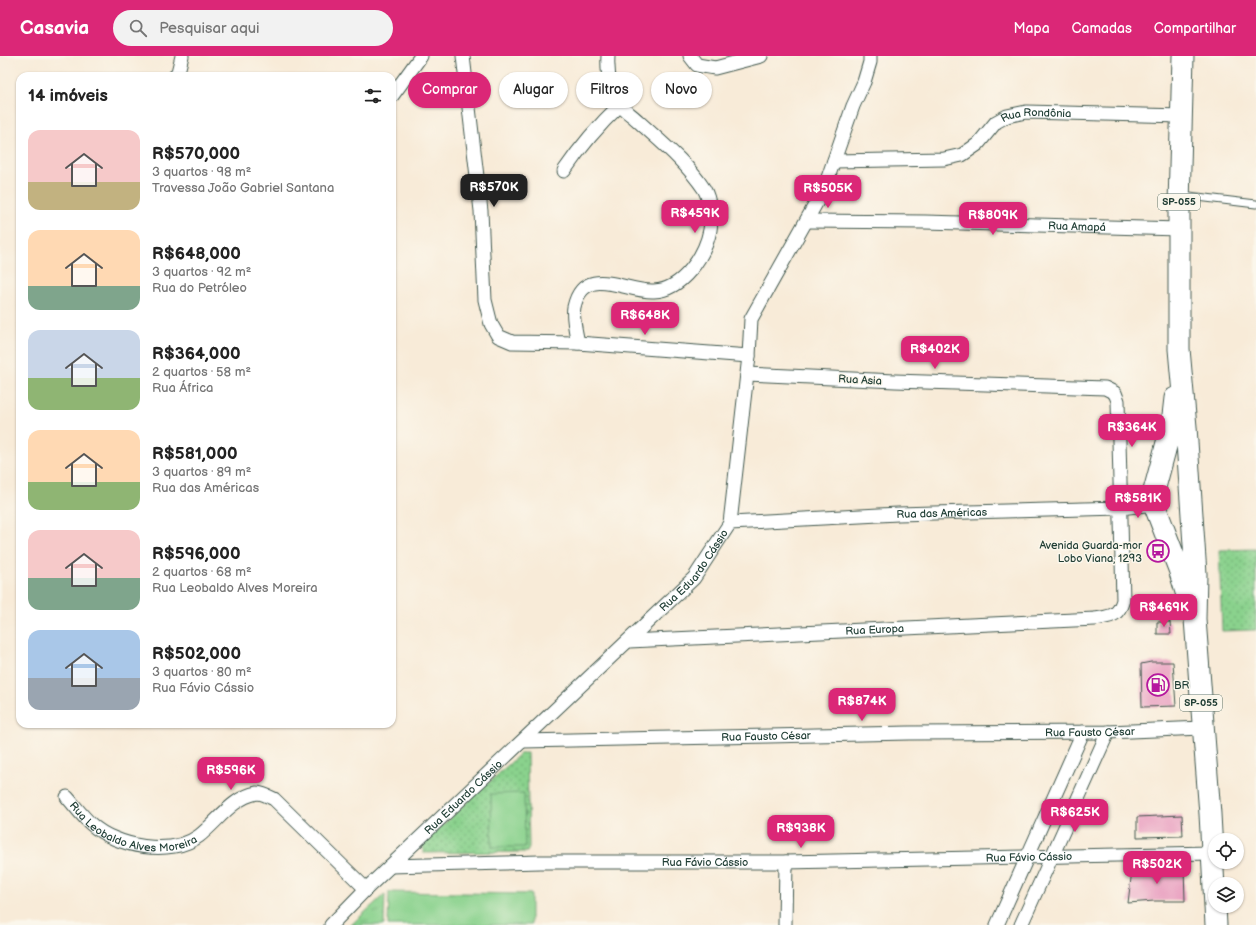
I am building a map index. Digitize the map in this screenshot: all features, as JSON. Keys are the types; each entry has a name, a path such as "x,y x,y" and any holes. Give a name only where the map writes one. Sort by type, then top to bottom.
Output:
{"main road":[{"name":"SP-055","path":"1183,56 1179,195 1180,349 1196,574 1195,619 1210,833"},
{"name":"SP-055","path":"1180,349 1172,424 1155,504 1176,559 1195,619"},
{"path":"1189,489 1172,485 1155,504 1174,516 1191,510"},
{"name":"SP-055","path":"1213,869 1216,925"}],"street":[{"path":"178,72 182,56"},
{"path":"396,90 421,56"},
{"path":"464,56 482,211 485,300 491,324 498,336 512,342 578,343 749,356"},
{"path":"608,56 608,72"},
{"path":"690,56 697,65 716,68 761,56"},
{"name":"Rua Eduardo Cássio","path":"331,925 390,866 694,578 730,523 749,356 751,319 824,189 853,106 864,82 870,62 870,56"},
{"path":"564,171 580,148 601,123 617,108"},
{"path":"578,343 574,308 579,294 588,285 598,282 609,282 627,288 654,291 669,287 690,272 701,254 710,230 710,211 704,190 688,169 623,108"},
{"name":"Rua Rondônia","path":"834,161 944,159 962,155 978,144 996,122 1007,116 1026,112 1182,116"},
{"name":"Rua Amapá","path":"807,221 925,222 1179,229"},
{"name":"Rua Asia","path":"747,374 895,381 1105,388 1115,393 1118,400 1120,508"},
{"name":"Rua das Américas","path":"730,523 898,514 1120,508 1155,504"},
{"name":"Rua Europa","path":"629,641 1095,619 1113,615 1120,610 1122,600 1120,508"},
{"name":"Rua Fausto César","path":"522,741 1108,732 1202,728"},
{"path":"997,925 1083,732"},
{"path":"1021,925 1108,732"},
{"name":"Rua Leobaldo Alves Moreira","path":"67,797 92,825 107,834 128,843 157,849 179,846 198,837 240,800 258,793 274,798 366,889"},
{"name":"Rua Fávio Cássio","path":"390,866 540,862 786,862 1208,853"},
{"path":"785,925 786,862"}],"lane":[{"path":"1179,195 1256,204"}],"green space":[{"path":"1256,549 1256,630 1222,631 1219,550"},
{"path":"521,753 527,753 529,848 527,852 423,853 423,843"},
{"path":"524,793 525,847 492,847 491,794"},
{"path":"389,892 531,894 531,925 388,925"},
{"path":"385,894 384,925 351,925"}],"building":[{"path":"1157,622 1170,622 1171,634 1157,634"},
{"name":"BR","path":"1151,662 1173,662 1176,706 1142,707 1141,664"},
{"path":"1182,815 1183,836 1137,837 1137,817"},
{"path":"1184,867 1185,901 1128,903 1132,870"}],"place":[{"name":"Avenida Guarda-mor Lobo Viana, 1293","path":"1158,551"},
{"name":"BR","path":"1158,685"}]}
